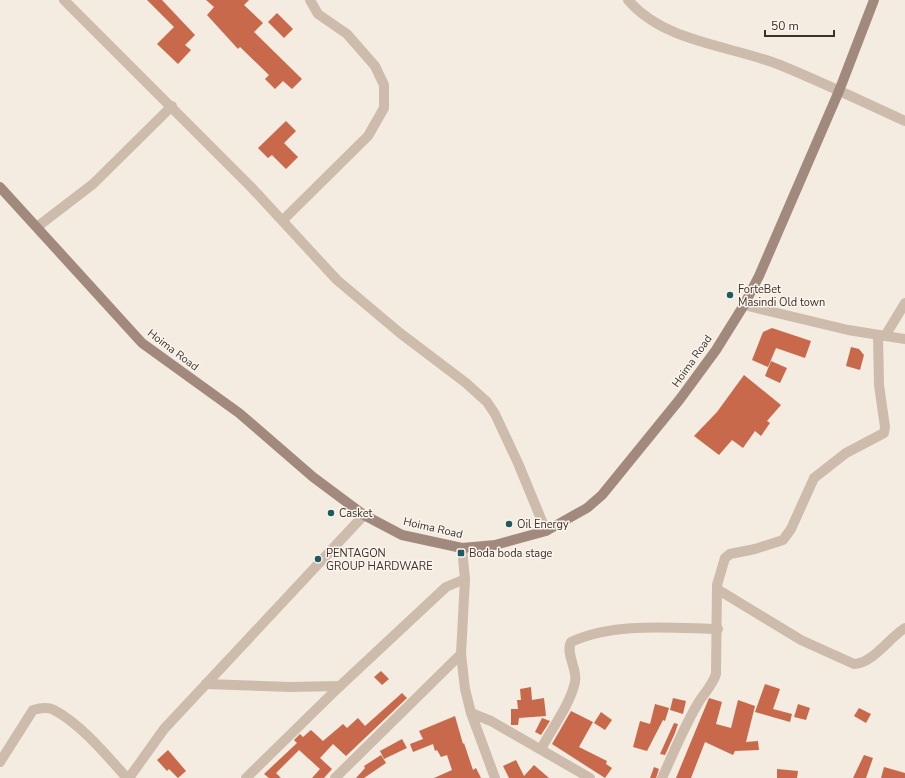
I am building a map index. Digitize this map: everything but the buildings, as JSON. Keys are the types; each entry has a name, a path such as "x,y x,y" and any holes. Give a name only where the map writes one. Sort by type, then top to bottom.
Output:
{"main road":[{"name":"Hoima Road","path":"0,187 97,296 142,343 239,413 313,477 364,515 402,535 462,548 495,545 546,531 587,508 613,482 680,399 716,350 744,305 758,276 839,91 874,0"}],"street":[{"path":"64,0 172,106 283,220 326,269 358,298 466,383 487,402 495,414 518,463 546,531"},
{"path":"283,220 368,136 384,108 384,85 375,66 347,34 318,14 310,0"},
{"path":"628,0 644,16 664,27 715,46 779,65 905,120"},
{"path":"37,227 93,184 172,106"},
{"path":"662,778 690,720 715,677 718,629 717,589 718,579 726,556 783,540 791,529 814,478 846,453 884,433 885,427 879,385 882,336 905,303"},
{"path":"744,305 848,330 905,339"},
{"path":"0,762 33,710 45,708 54,710 68,720 106,755 128,778 164,729 364,515"},
{"path":"462,548 465,579 461,654 465,689 471,713 495,778"},
{"path":"246,778 340,686 446,587 465,579"},
{"path":"717,589 801,640 854,664 860,664 870,659 888,641 905,628"},
{"path":"541,749 570,696 575,681 574,666 569,650 571,642 599,634 642,627 718,629"},
{"path":"335,778 461,654"},
{"path":"206,684 290,687 340,686"},
{"path":"471,713 491,721 590,778"}],"place":[{"name":"ForteBet Masindi Old town","path":"730,295"},
{"name":"Casket","path":"331,513"},
{"name":"Oil Energy","path":"509,524"},
{"name":"Boda boda stage","path":"461,553"},
{"name":"PENTAGON GROUP HARDWARE","path":"318,559"}]}
